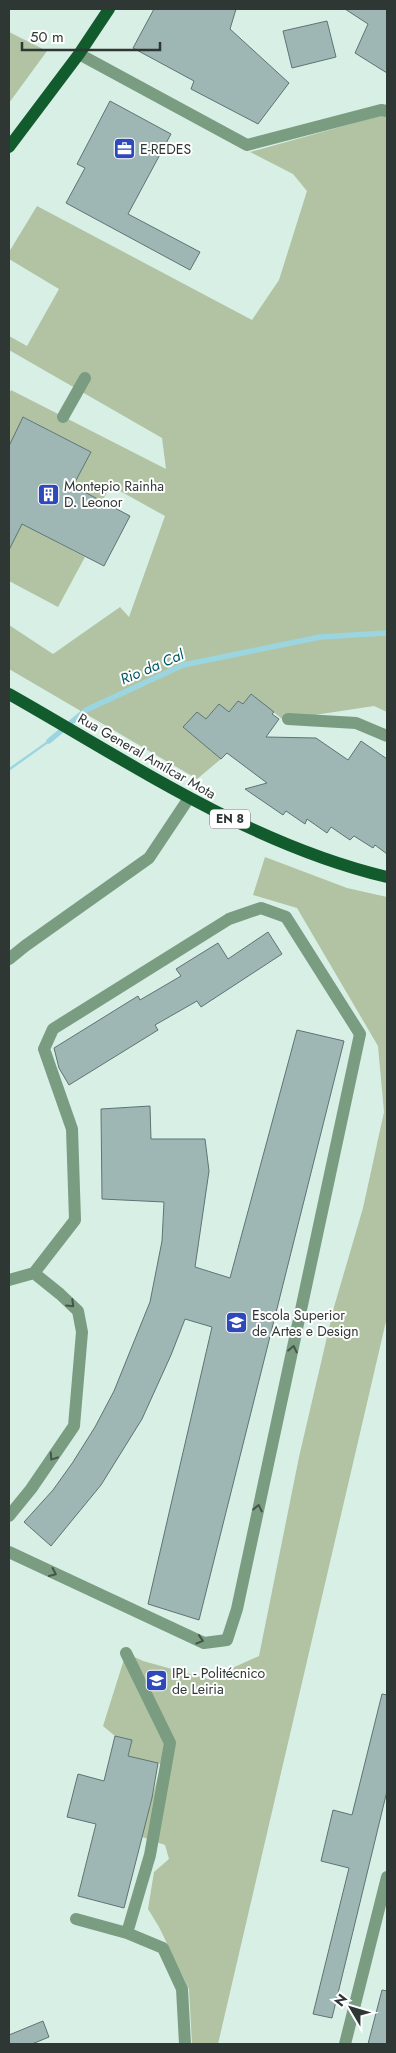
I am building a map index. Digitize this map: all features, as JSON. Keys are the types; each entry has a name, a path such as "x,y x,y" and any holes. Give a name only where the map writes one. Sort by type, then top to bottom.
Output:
{"main road":[{"path":"9,147 79,54 109,9"},
{"name":"Rua General Amílcar Mota","path":"9,694 189,798 277,841 333,862 387,877"}],"street":[{"path":"79,54 247,145 381,110 387,111"},
{"path":"63,417 85,378"},
{"path":"288,719 356,723 387,736"},
{"path":"9,960 25,946 149,858 189,798"},
{"path":"9,1280 34,1273 75,1220 72,1129 44,1049 53,1029 229,919 261,908 286,917 360,1034 237,1609 227,1640 204,1643 9,1552"},
{"path":"9,1516 31,1489 74,1426 82,1332 78,1311 34,1273"},
{"path":"126,1653 170,1743 150,1855 127,1933"},
{"path":"346,2044 387,1876"},
{"path":"76,1919 127,1933 163,1948 182,1989 185,2044"}],"green space":[{"path":"9,32 47,51 9,103"},
{"path":"383,115 387,116 387,712 374,706 288,719 286,722 251,694 243,704 238,701 229,712 219,704 206,719 197,713 183,727 221,759 197,779 9,669 9,625 53,654 120,607 129,617 165,516 111,486 102,501 73,486 91,452 24,417 9,446 9,394 11,390 166,469 162,438 9,350 9,336 27,346 59,289 9,259 9,252 37,206 252,320 279,280 307,191 293,174 250,152"},
{"path":"22,524 85,557 58,607 9,581 9,544 11,545"},
{"path":"265,857 347,888 387,897 387,1317 218,2044 192,2044 189,1989 159,1927 148,1909 154,1872 169,1859 165,1845 142,1837 161,1764 128,1756 132,1740 115,1736 103,1726 126,1653 143,1661 208,1679 259,1656 299,1457 334,1307 363,1208 384,1112 378,1046 297,908 253,895"}],"water":[{"path":"53,737 54,739 9,771 9,768"}],"building":[{"path":"154,9 236,9 230,29 289,83 258,124 191,89 194,81 133,48"},
{"path":"345,9 387,9 387,73 355,53 368,24"},
{"path":"327,21 336,57 292,68 283,31"},
{"path":"110,101 171,134 128,214 200,252 190,270 66,203 85,168 77,164"},
{"name":"Montepio Rainha D. Leonor","path":"23,417 91,452 73,486 130,516 104,566 22,524 9,550 9,446"},
{"path":"251,694 274,712 272,714 279,719 266,737 316,738 348,760 361,741 387,759 387,854 375,845 373,848 354,836 350,840 331,827 327,833 307,819 305,824 286,811 283,815 245,789 267,783 227,753 221,759 183,727 197,712 206,719 219,704 229,712 238,701 243,704"},
{"path":"268,932 282,954 201,1007 197,1001 155,1025 158,1030 69,1085 59,1068 54,1048 138,996 140,1000 181,976 176,969 218,943 228,959"},
{"name":"Escola Superior de Artes e Design","path":"297,1030 344,1041 199,1620 148,1604 212,1327 185,1319 142,1419 101,1485 51,1546 24,1522 53,1490 73,1462 95,1427 114,1391 150,1302 162,1241 164,1202 102,1199 101,1109 150,1106 151,1139 205,1139 209,1171 195,1267 230,1278"},
{"path":"382,1694 387,1695 387,1791 332,2018 313,2014 349,1868 321,1861 333,1810 352,1815"},
{"path":"115,1736 132,1740 128,1756 158,1763 152,1798 124,1908 78,1896 96,1824 67,1817 78,1774 104,1781"},
{"path":"382,1990 387,1991 387,2044 368,2044"},
{"path":"43,2021 49,2037 32,2044 9,2044 9,2035"}],"waterway":[{"name":"Rio da Cal","path":"49,741 86,710 183,665 320,637 387,633"}],"place":[{"name":"E-REDES","path":"124,149"},
{"name":"Montepio Rainha D. Leonor","path":"48,494"},
{"name":"Escola Superior de Artes e Design","path":"236,1323"},
{"name":"IPL - Politécnico de Leiria","path":"156,1681"}]}
